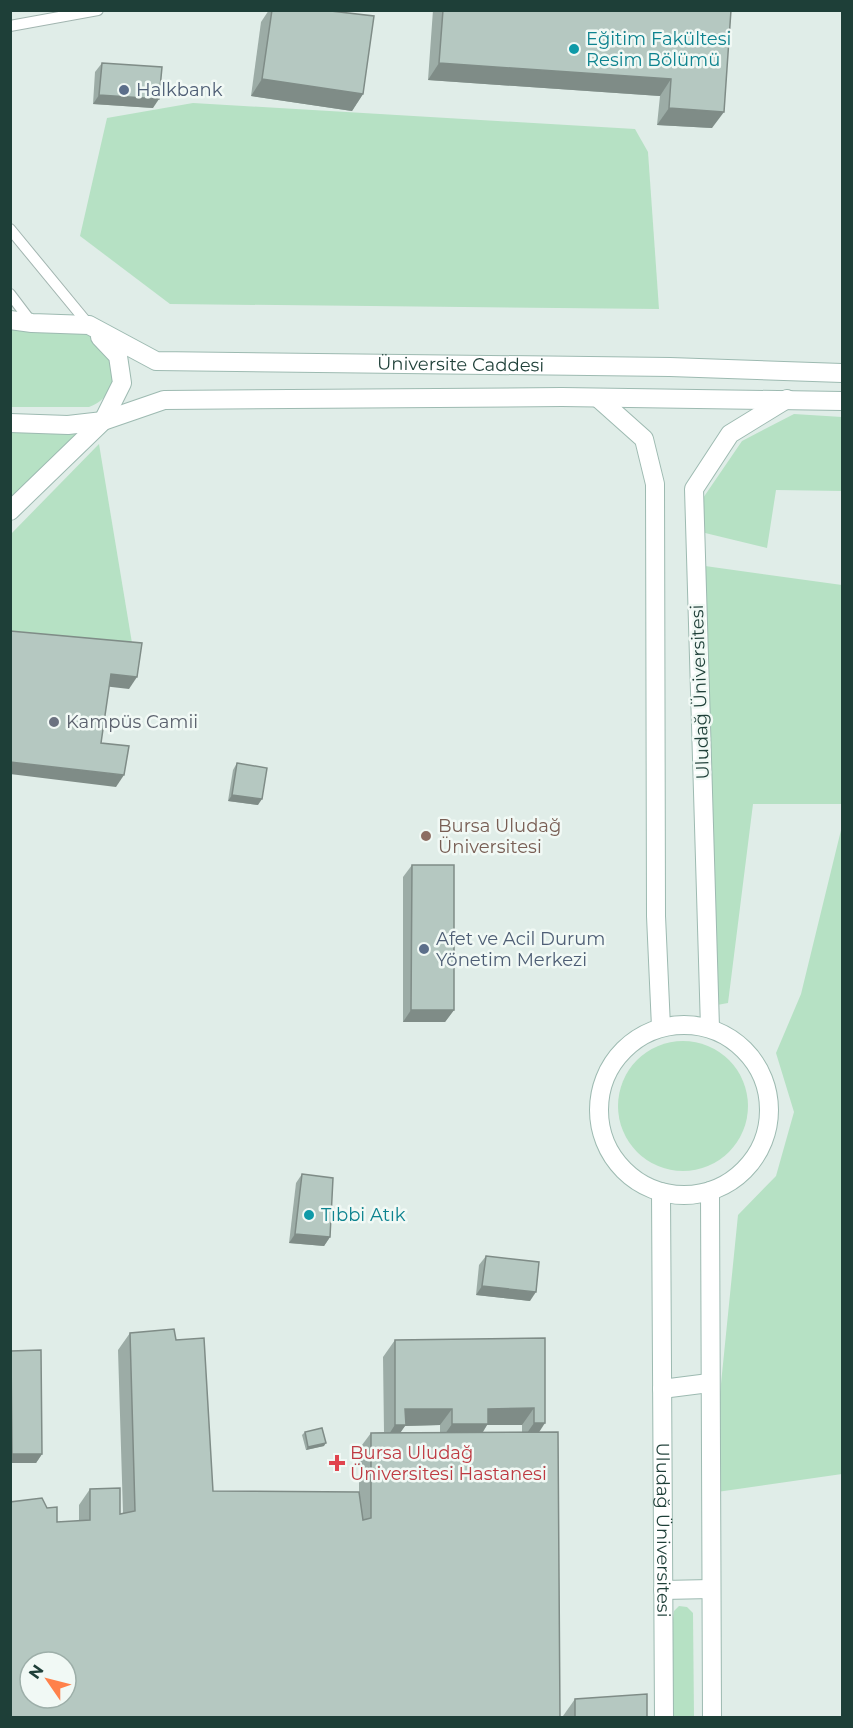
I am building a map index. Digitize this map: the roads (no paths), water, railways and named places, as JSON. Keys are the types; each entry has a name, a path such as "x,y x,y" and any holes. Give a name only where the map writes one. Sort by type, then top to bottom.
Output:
{"street":[{"path":"10,320 32,323 89,324 118,356 122,383 103,421 10,511"},
{"name":"Üniversite Caddesi","path":"89,324 156,361 670,367 843,373"},
{"path":"598,398 644,439 655,484 656,916 662,1027"},
{"name":"Üniversite Caddesi","path":"103,421 164,400 598,398 843,401"},
{"name":"Uludağ Üniversitesi","path":"710,1028 694,489 730,434 787,399"},
{"path":"10,423 68,425 103,421"},
{"path":"686,1024 710,1028 734,1041 753,1059 764,1083 770,1109 765,1136 754,1160 735,1179 710,1191 686,1196 661,1192 639,1183 621,1168 607,1148 602,1138 596,1095 621,1052 640,1037 662,1027 686,1024"},
{"path":"710,1191 712,1718"},
{"name":"Uludağ Üniversitesi","path":"661,1192 664,1718"},
{"path":"662,1389 710,1383"},
{"path":"663,1590 711,1589"}],"lane":[{"path":"10,26 98,10"},
{"path":"10,229 89,324"},
{"path":"10,294 32,323"}],"place":[{"name":"Eğitim Fakültesi Resim Bölümü","path":"574,49"},
{"name":"Halkbank","path":"124,90"},
{"name":"Kampüs Camii","path":"54,722"},
{"name":"Bursa Uludağ Üniversitesi","path":"426,836"},
{"name":"Afet ve Acil Durum Yönetim Merkezi","path":"424,949"},
{"name":"Tıbbi Atık","path":"309,1215"},
{"name":"Bursa Uludağ Üniversitesi Hastanesi","path":"337,1463"}]}
